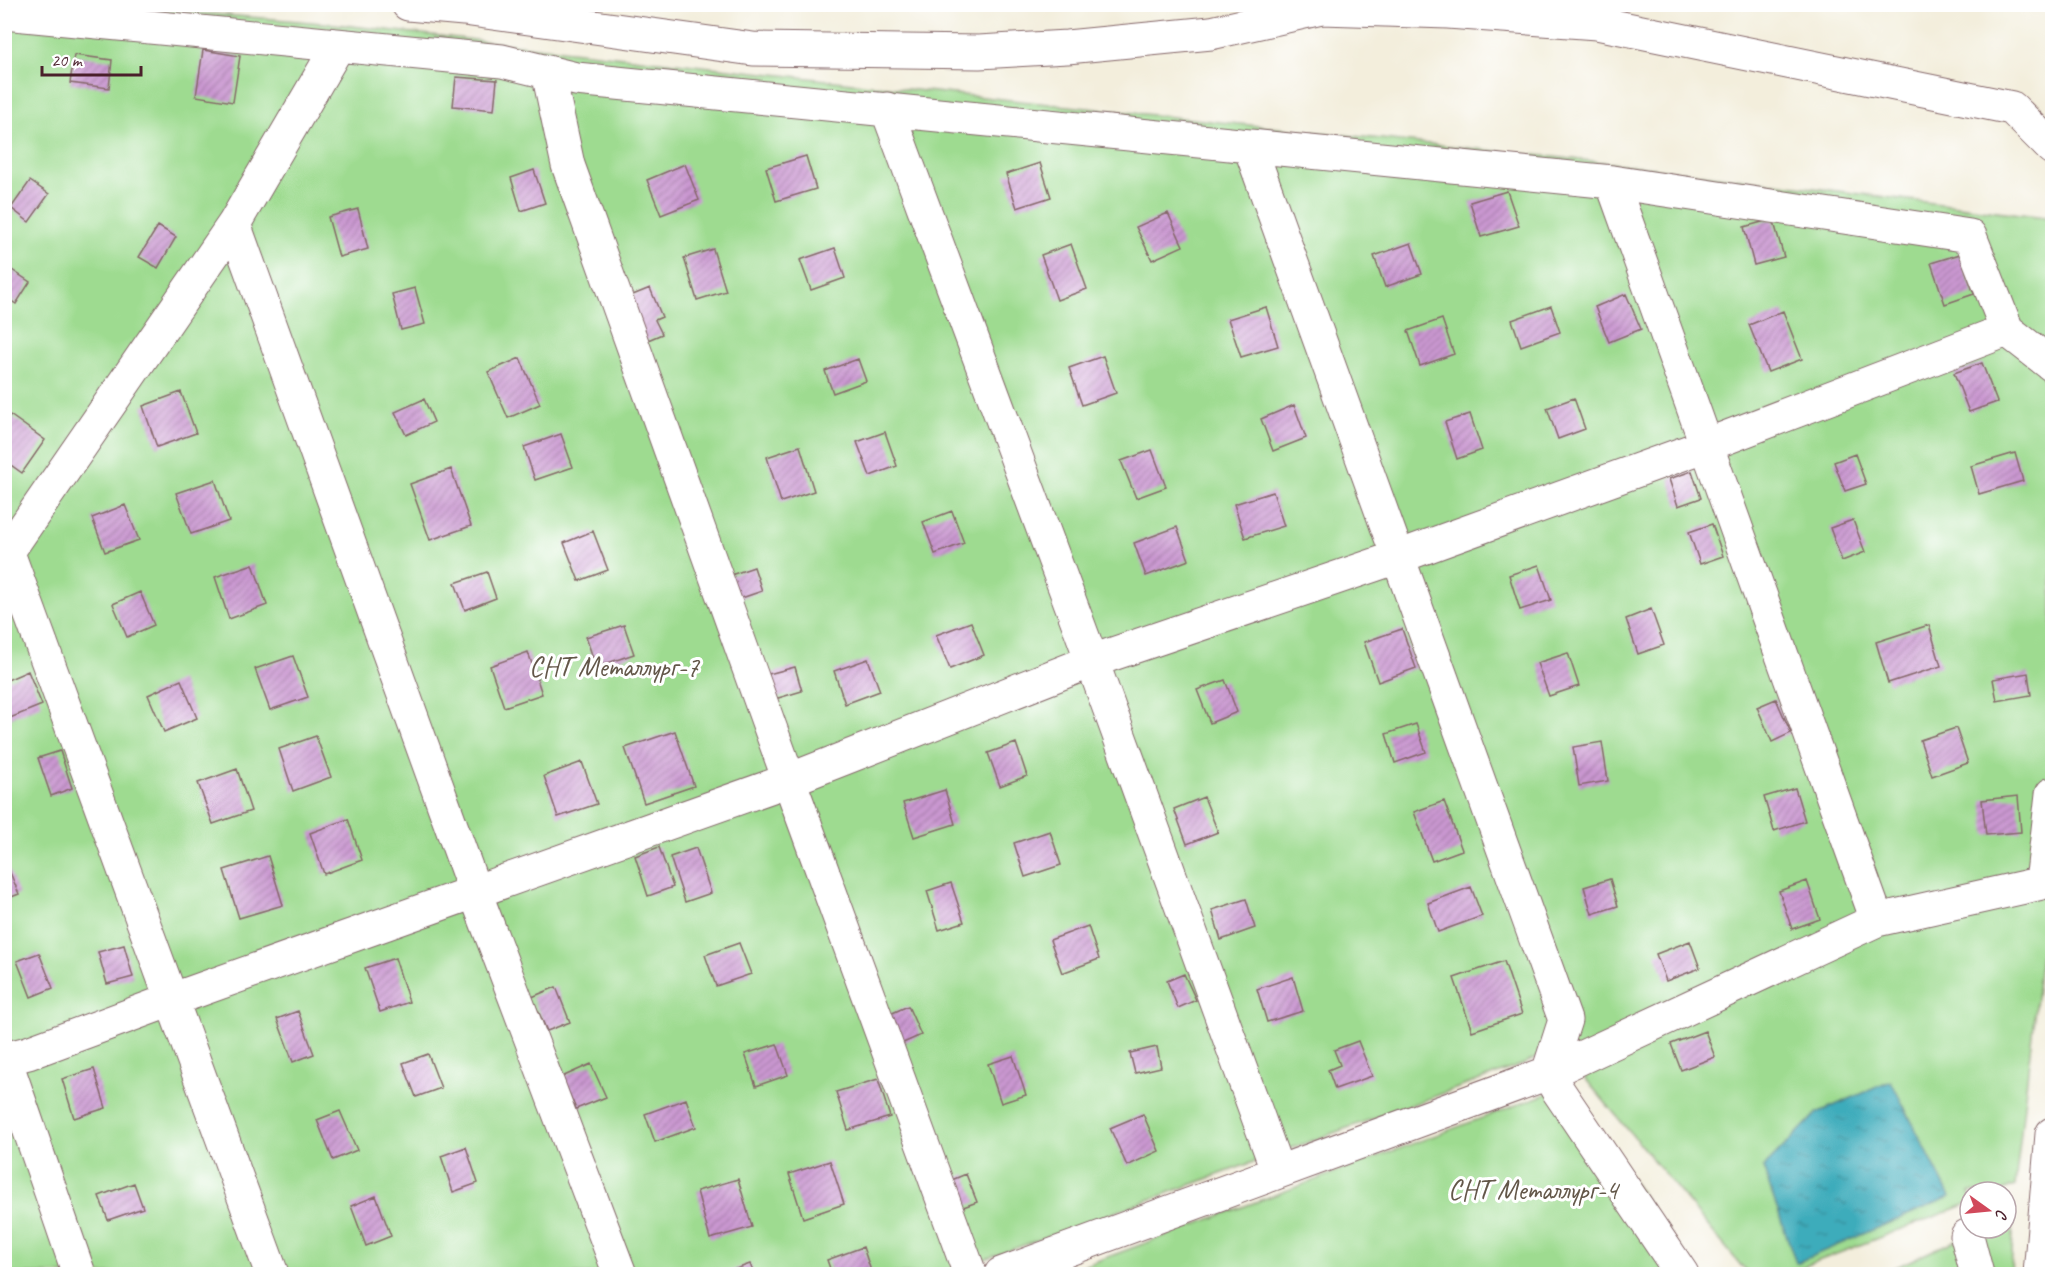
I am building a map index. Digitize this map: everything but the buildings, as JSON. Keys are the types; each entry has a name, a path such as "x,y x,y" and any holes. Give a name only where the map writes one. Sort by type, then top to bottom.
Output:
{"lane":[{"path":"408,4 464,9 753,49 980,52 1067,47 1211,33 1322,8 1448,12 1597,23 2012,108 2052,148"},
{"path":"4,13 502,61 576,79 1612,182 1970,236 2007,330 2052,365"},
{"path":"272,1275 6,555 234,224 338,46"},
{"path":"548,72 568,165 970,1275"},
{"path":"887,109 1092,661 1278,1172"},
{"path":"1250,147 1565,1020 1548,1073 1682,1275"},
{"path":"1612,182 1877,920"},
{"path":"234,224 475,892 620,1275"},
{"path":"79,1275 5,1058 28,1053 789,780 1092,661 1398,557 1707,445 2007,330"},
{"path":"1001,1275 1548,1073 1877,920 2042,883 2052,794"},
{"path":"2040,1275 2052,1134"},
{"path":"1968,1240 1977,1275"}],"green space":[{"name":"СНТ Металлург-7","path":"5,5 101,5 334,24 887,87 1629,165 2052,218 2052,855 2016,1180 1958,1180 1958,1208 1784,1274 1748,1274 1559,1047 1524,1064 944,1274 5,1274"},
{"name":"СНТ Металлург-4","path":"1565,1087 1699,1274 1062,1274"},
{"path":"1958,1239 2013,1240 2011,1274 1881,1274"}],"water":[{"path":"1891,1081 1950,1197 1796,1263 1763,1168 1817,1113"}]}
